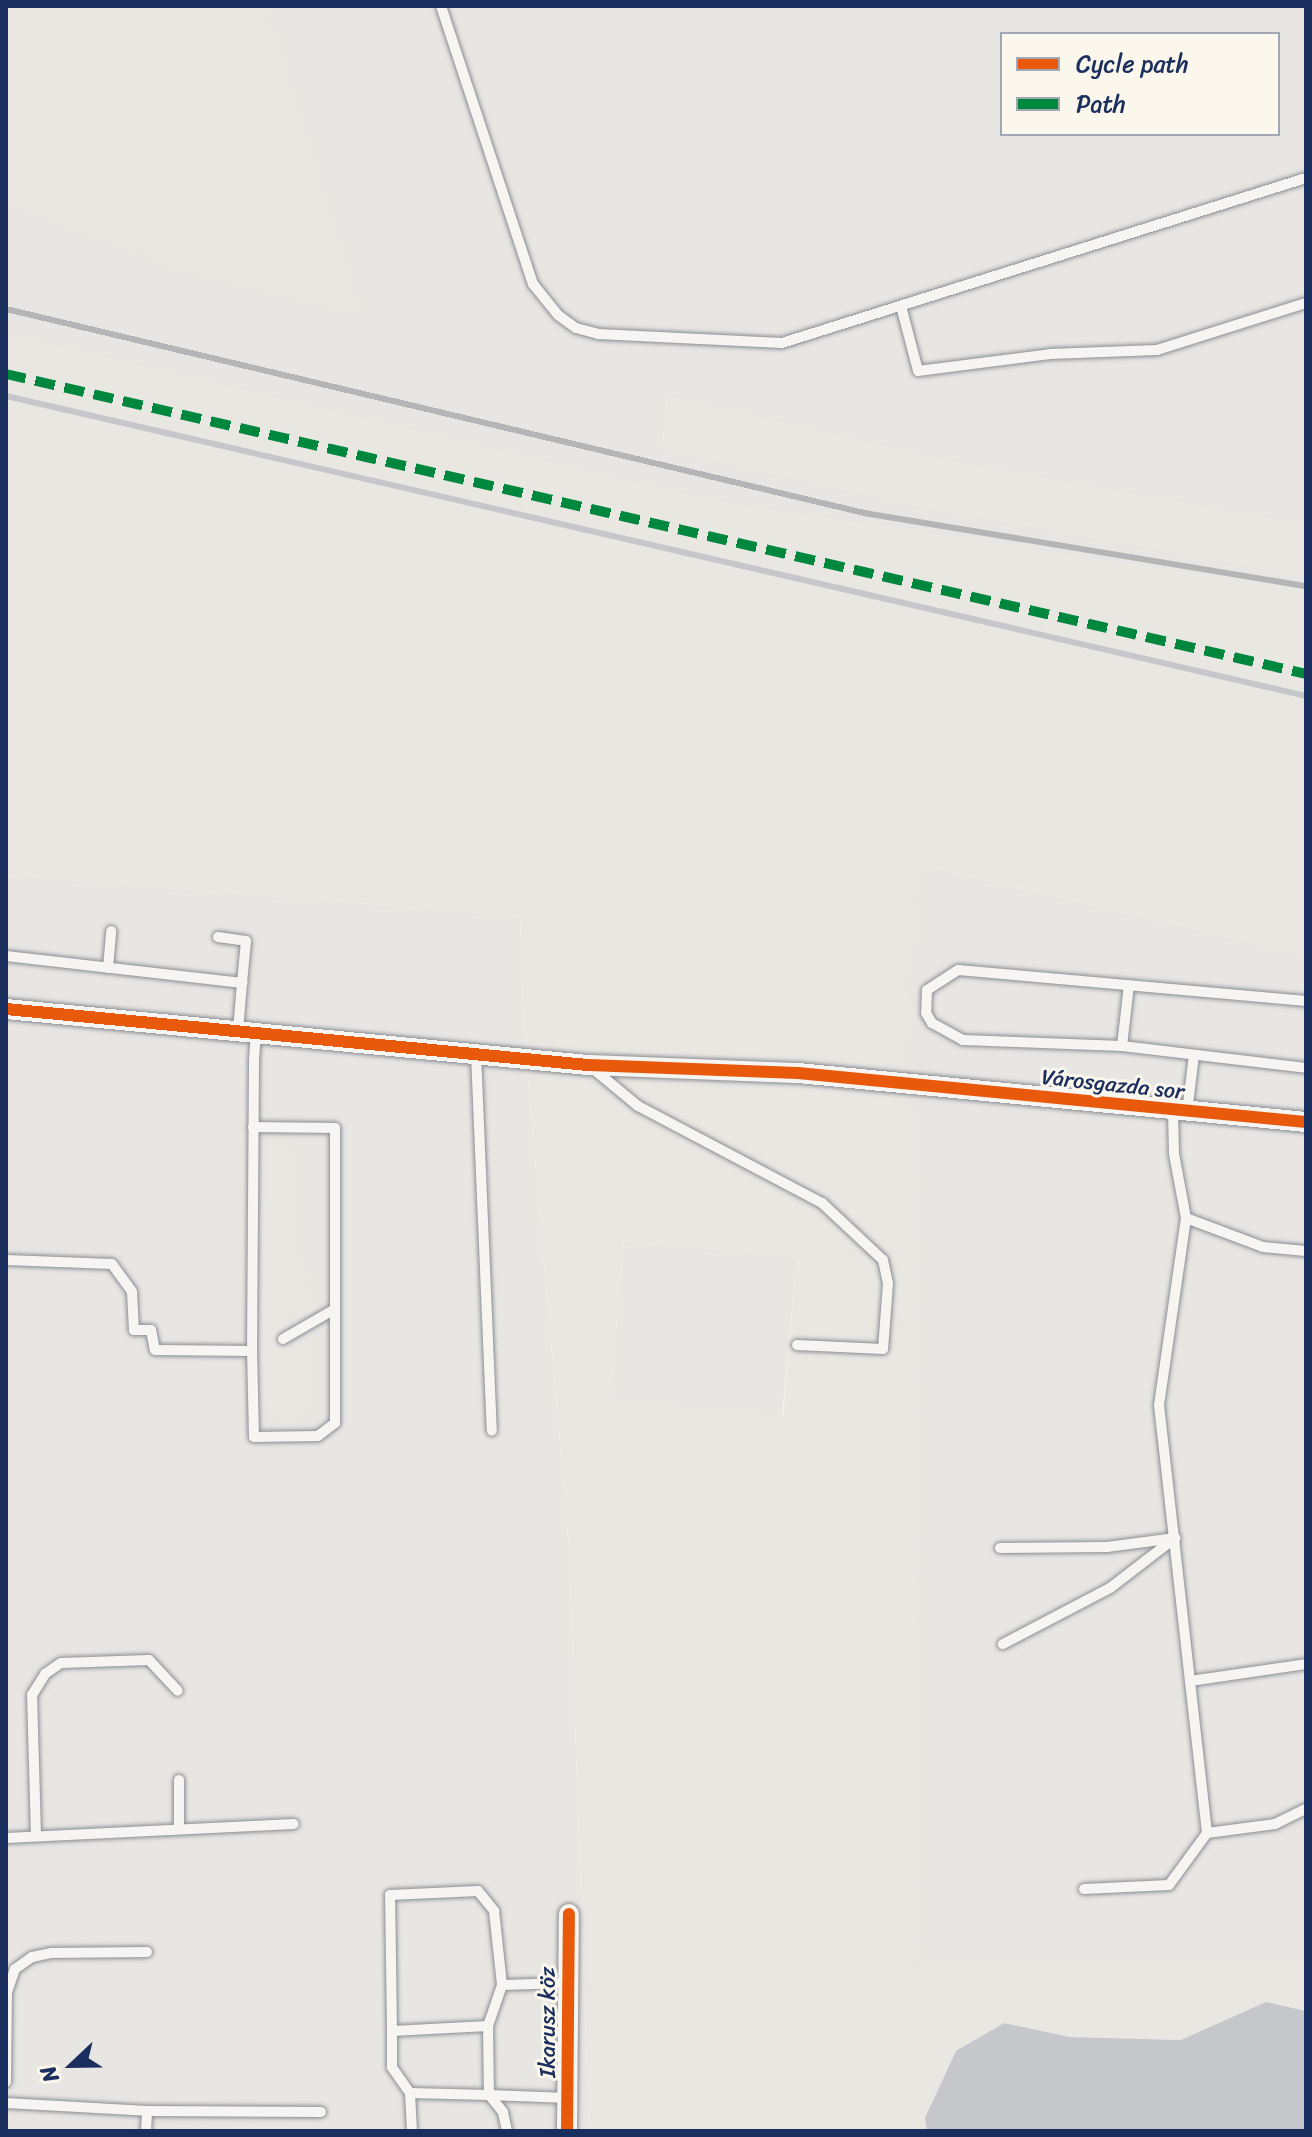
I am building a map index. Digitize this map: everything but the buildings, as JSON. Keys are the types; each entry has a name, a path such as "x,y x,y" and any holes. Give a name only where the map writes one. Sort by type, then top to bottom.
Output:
{"street":[{"path":"6,997 41,1010"},
{"path":"6,1009 41,1010"},
{"name":"Városgazda sor","path":"41,1010 588,1065 798,1073 1306,1122"},
{"name":"Ikarusz köz","path":"567,2131 569,1914"}],"lane":[{"path":"441,6 533,284 545,302 576,328 598,334 782,343 1306,178"},
{"path":"901,306 918,371 1050,354 1157,350 1306,303"},
{"path":"108,968 111,931"},
{"path":"218,937 246,941 242,983 253,1127 254,1437 318,1436 335,1423 335,1128 253,1127"},
{"path":"6,956 242,983"},
{"path":"1306,1001 958,970 927,990 932,1023 963,1040 1122,1046 1306,1068"},
{"path":"1122,1046 1129,985"},
{"path":"476,1054 492,1431"},
{"path":"1084,1889 1169,1885 1207,1833 1159,1405 1186,1218 1174,1154 1180,1111 1194,1055"},
{"path":"588,1065 638,1106 822,1203 883,1260 888,1283 883,1349 797,1345"},
{"path":"1186,1218 1263,1247 1306,1251"},
{"path":"6,1260 112,1264 132,1292 134,1330 151,1330 155,1350 252,1351"},
{"path":"283,1339 335,1309"},
{"path":"1000,1548 1107,1547 1175,1538"},
{"path":"1003,1644 1110,1588 1175,1538"},
{"path":"36,1836 32,1695 45,1674 61,1663 149,1660 178,1691"},
{"path":"1190,1681 1306,1664"},
{"path":"179,1780 179,1829"},
{"path":"1207,1833 1275,1824 1306,1809"},
{"path":"6,1838 294,1824"},
{"path":"412,2131 410,2093 392,2067 390,1895 478,1891 494,1911 502,1985 488,2026 489,2095 503,2112 507,2131"},
{"path":"6,2082 7,1992 15,1969 32,1957 51,1953 147,1952"},
{"path":"502,1985 569,1983"},
{"path":"392,2031 488,2026"},
{"path":"410,2093 568,2098"},
{"path":"6,2103 147,2111 321,2112"},
{"path":"146,2131 147,2111"}],"shaded area":[{"path":"6,6 1306,6 1306,526 949,462 667,397 662,448 915,505 1306,575 1306,591 713,502 6,335"},
{"path":"6,6 266,6 361,315 171,267 6,202"},
{"path":"6,335 713,502 1306,591 1306,955 922,865 902,1063 914,1123 915,1965 1306,1965 1306,2011 1266,2003 1182,2040 1070,2037 1004,2023 926,2118 927,2131 589,2131 569,1547 524,1035 520,916 6,875","holes":["624,1241 797,1257 783,1416 610,1400"]},
{"path":"667,397 949,462 1306,526 1306,575 915,505 662,448"},
{"path":"921,865 1306,955 1306,1965 915,1965 914,1123 902,1063"},
{"path":"6,875 520,916 524,1035 569,1547 589,2131 6,2131"},
{"path":"273,1141 286,1141 293,1152 294,1247 313,1289 314,1307 306,1320 278,1338 282,1347 314,1332 313,1408 298,1426 274,1423 263,1400 262,1153"},
{"path":"624,1241 797,1257 782,1417 610,1400"},
{"path":"1266,2002 1306,2011 1306,2131 927,2131 925,2118 956,2051 1004,2023 1070,2037 1181,2040"}],"waterway":[{"path":"6,396 1306,696"}],"railway":[{"path":"6,309 864,513 1306,586"}],"marked path":[{"path":"6,374 1306,674"}],"cycle path":[{"path":"6,1009 588,1065 798,1073 1306,1122"},
{"path":"567,2131 569,1914"}]}
